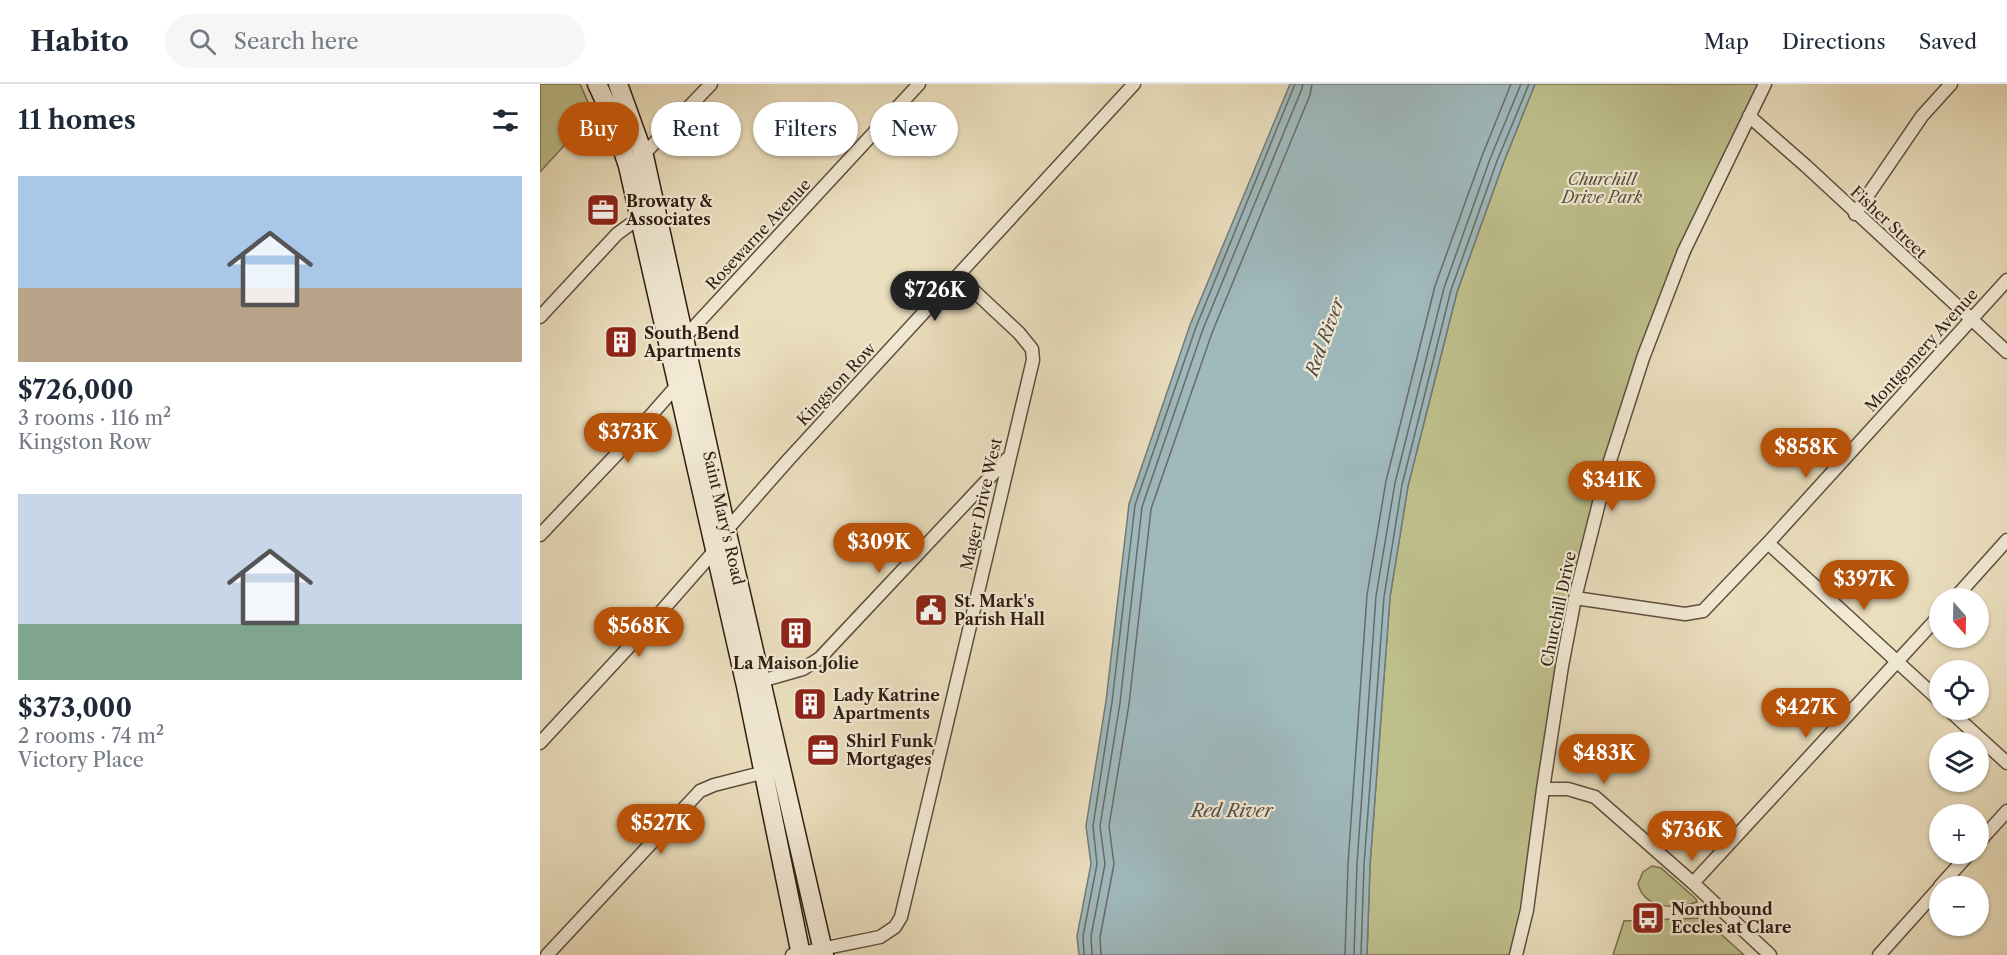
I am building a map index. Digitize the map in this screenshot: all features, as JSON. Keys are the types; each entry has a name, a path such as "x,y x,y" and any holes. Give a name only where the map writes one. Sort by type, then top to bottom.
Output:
{"main road":[{"name":"Saint Mary's Road","path":"597,84 611,114 628,166 715,552 754,683"},
{"name":"Saint Mary's Road","path":"618,84 644,156 726,529 754,683 774,770 809,953"}],"street":[{"path":"628,166 644,156 711,84"},
{"name":"Rosewarne Avenue","path":"669,354 919,84"},
{"name":"Kingston Row","path":"540,743 715,552 726,529 1134,84"},
{"name":"Churchill Drive","path":"1516,955 1527,910 1562,666 1575,598 1608,468 1643,358 1684,251 1765,84"},
{"path":"1856,214 1922,116 1951,84"},
{"name":"Fisher Street","path":"1749,116 2007,352"},
{"path":"540,317 617,234 654,207"},
{"name":"Mager Drive West","path":"809,953 880,937 895,927 901,917 1032,360 1032,349 1019,333 958,276"},
{"name":"Montgomery Avenue","path":"1575,598 1693,614 1703,611 1768,543 2007,280"},
{"path":"540,535 616,455 691,370"},
{"path":"754,683 803,669 820,658 1009,458"},
{"path":"1963,588 2007,540"},
{"path":"1768,543 1929,691"},
{"path":"1693,883 1929,627"},
{"path":"1960,720 2007,763"},
{"path":"548,955 700,791 714,785 774,770"},
{"path":"1543,789 1568,789 1595,797 1693,883 1770,955"},
{"path":"1989,831 2007,811"},
{"path":"1950,876 1960,864"},
{"path":"1879,955 1929,899"}],"green space":[{"path":"540,84 580,84 588,102 558,102 558,152 540,172"},
{"name":"Churchill Drive Park","path":"1535,84 1765,84 1684,251 1594,520 1516,955 1367,955 1370,865 1390,597 1408,486 1457,292 1503,164"},
{"path":"1652,866 1661,868 1697,902 1671,906 1654,903 1647,899 1638,884 1643,872"},
{"path":"1703,918 1744,955 1613,955 1624,921"}],"water":[{"name":"Red River","path":"1290,84 1535,84 1503,164 1457,292 1408,486 1390,597 1370,865 1367,955 1079,955 1077,936 1091,864 1086,826 1106,701 1129,504 1190,325"}],"place":[{"name":"Browaty & Associates","path":"603,210"},
{"name":"South Bend Apartments","path":"621,342"},
{"name":"St. Mark's Parish Hall","path":"931,610"},
{"name":"La Maison Jolie","path":"796,633"},
{"name":"Lady Katrine Apartments","path":"810,704"},
{"name":"Shirl Funk Mortgages","path":"823,750"},
{"name":"Northbound Eccles at Clare","path":"1648,918"}]}
